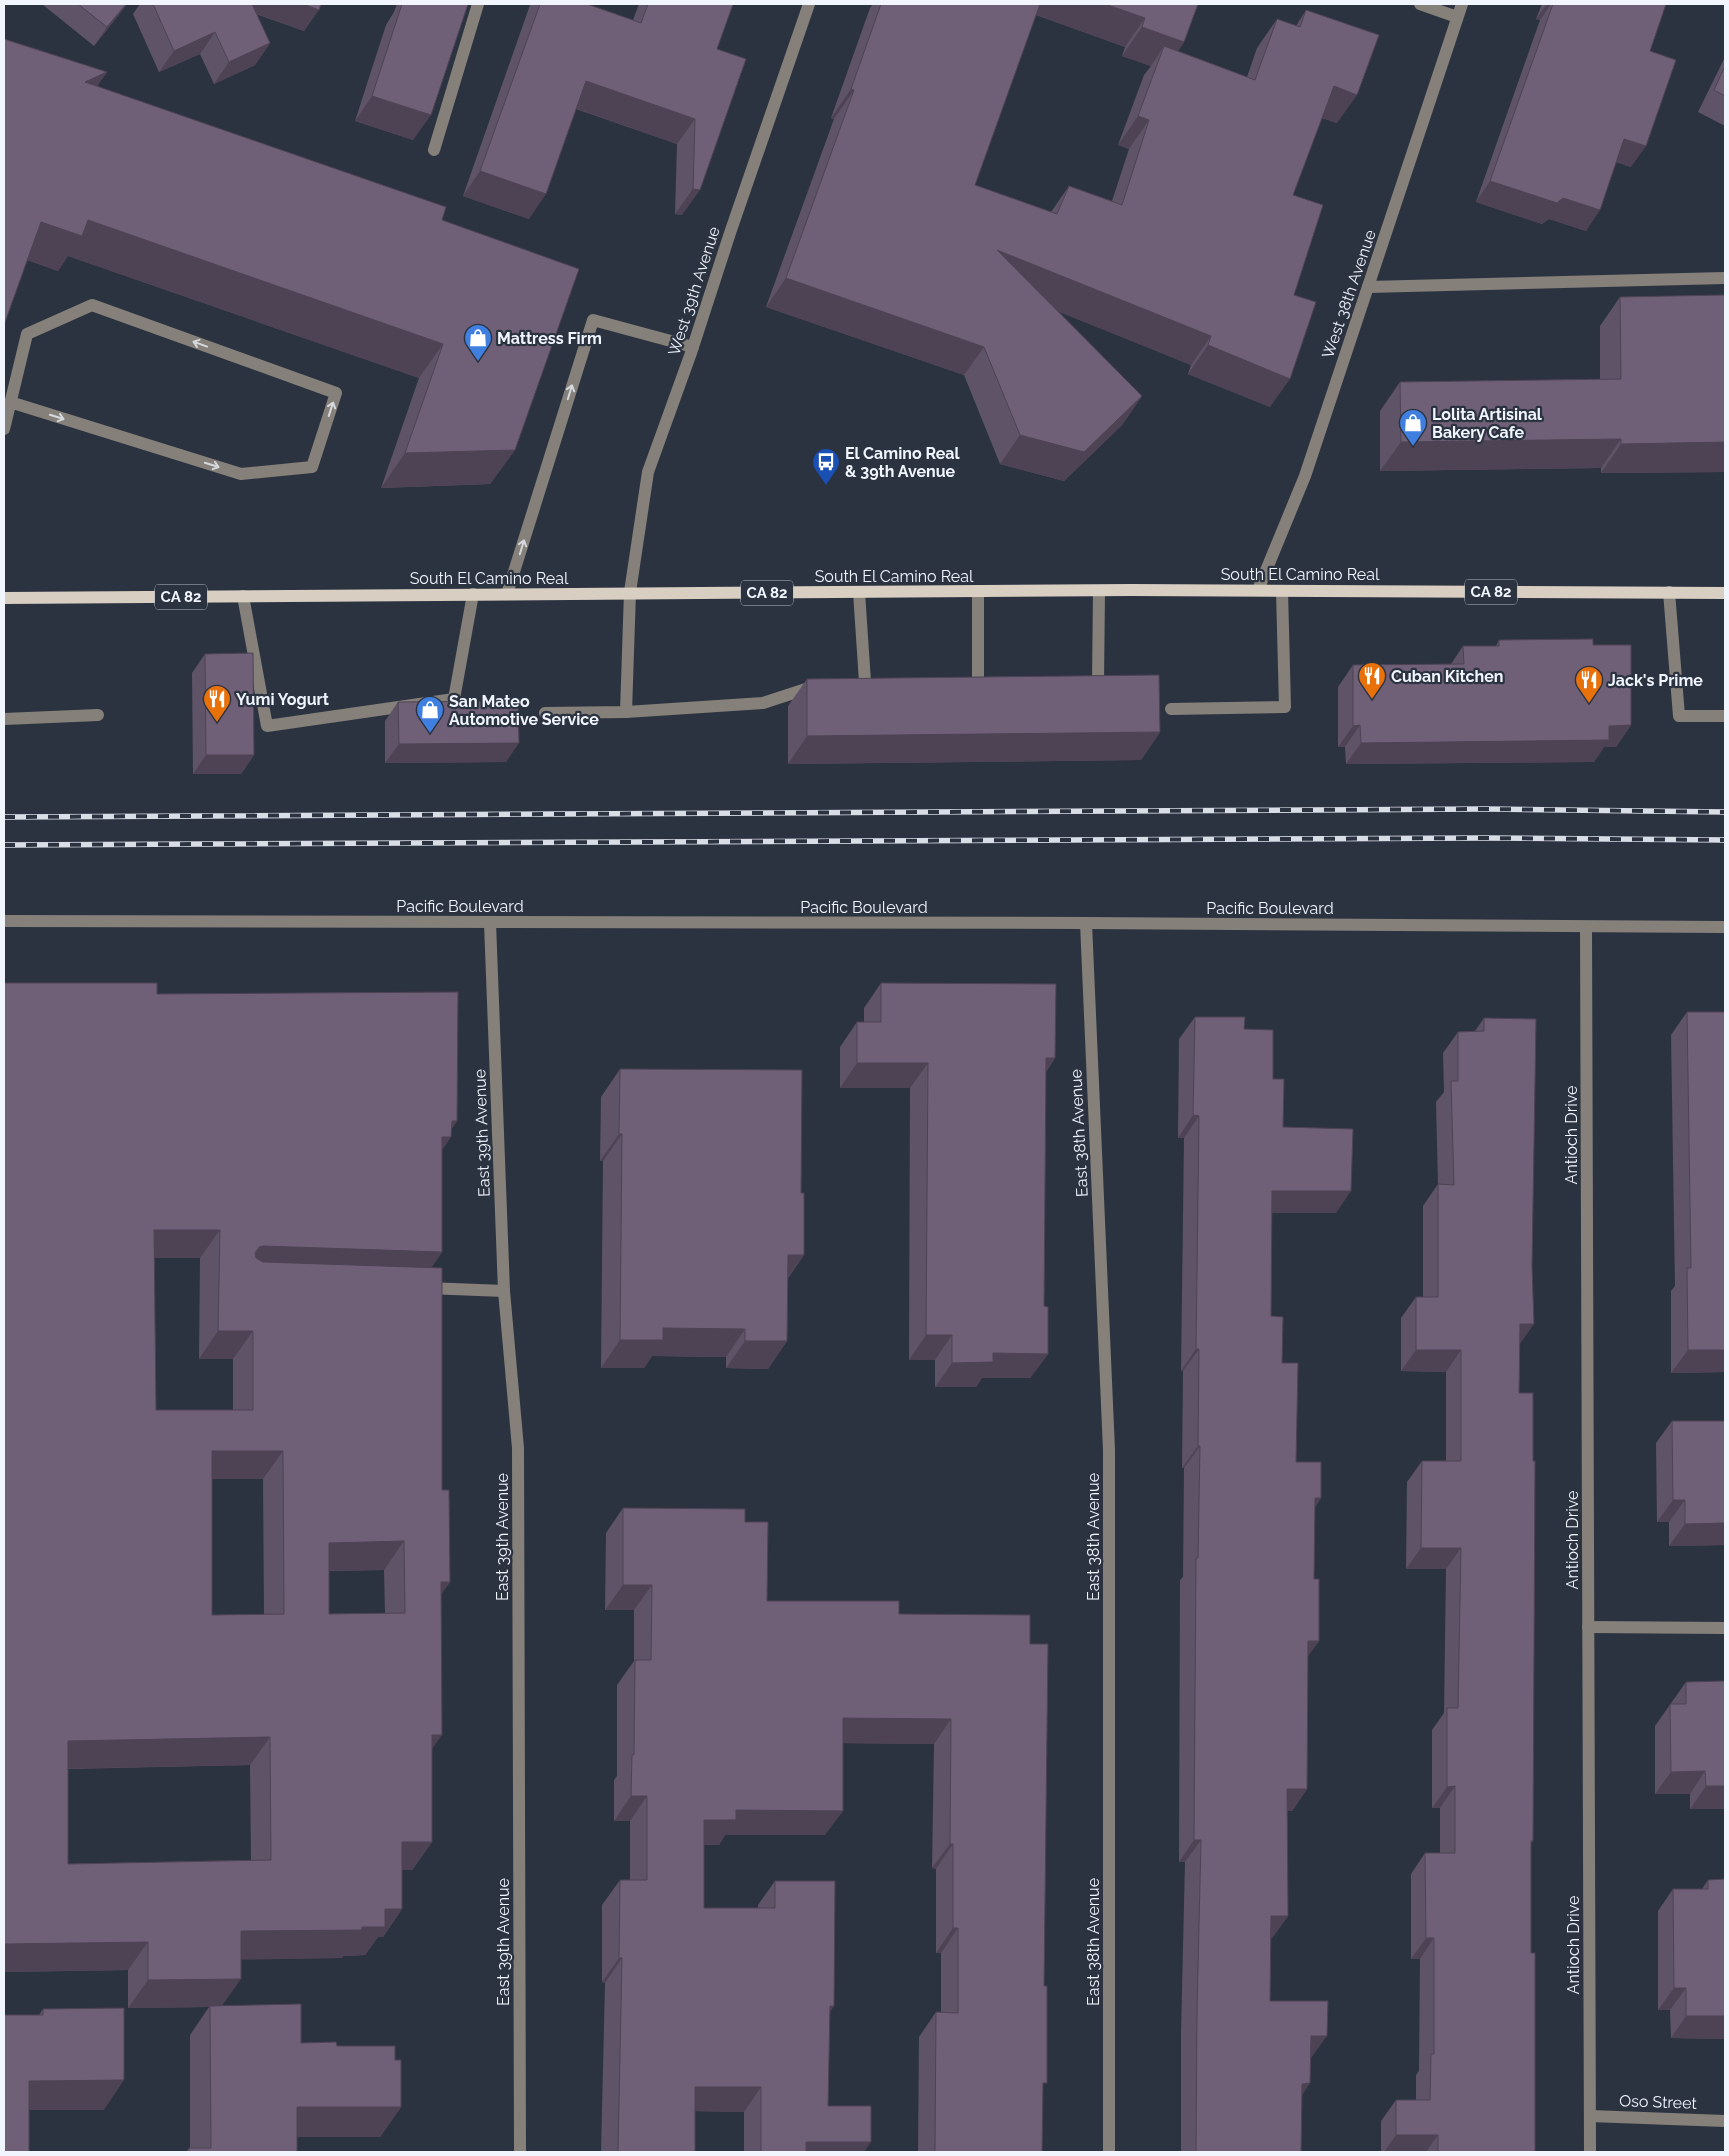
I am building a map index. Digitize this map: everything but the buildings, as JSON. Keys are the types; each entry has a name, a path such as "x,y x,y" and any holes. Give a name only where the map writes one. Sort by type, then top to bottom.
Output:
{"main road":[{"name":"South El Camino Real","path":"4,598 630,592 1258,590 1725,593"}],"street":[{"path":"434,150 478,4"},
{"name":"West 39th Avenue","path":"626,712 630,592 648,472 693,347 809,4"},
{"path":"1420,4 1457,17"},
{"name":"West 38th Avenue","path":"1258,590 1306,476 1462,4"},
{"path":"1368,287 1725,278"},
{"path":"4,429 10,402 27,334 92,305 336,393 312,467 241,474 10,402"},
{"path":"507,594 593,320 693,347"},
{"path":"1171,709 1285,707 1282,590"},
{"path":"1078,682 1098,682 1099,591"},
{"path":"859,592 865,682"},
{"path":"978,592 979,682"},
{"path":"1669,592 1678,716 1725,716"},
{"path":"243,596 267,726 454,699 473,594"},
{"path":"545,713 626,712 763,703 829,682"},
{"path":"4,719 98,714"},
{"name":"Pacific Boulevard","path":"4,921 1086,923 1725,927"},
{"name":"East 39th Avenue","path":"490,923 504,1291 518,1448 520,2152"},
{"name":"East 38th Avenue","path":"1086,923 1109,1450 1109,2152"},
{"name":"Antioch Drive","path":"1586,927 1590,2152"},
{"path":"417,1288 504,1291"},
{"path":"1588,1627 1725,1628"},
{"name":"Oso Street","path":"1590,2116 1725,2120"}],"railway":[{"path":"4,817 1486,809 1725,812"},
{"path":"4,845 1484,838 1725,840"}],"place":[{"name":"Mattress Firm","path":"478,362"},
{"name":"Lolita Artisinal Bakery Cafe","path":"1413,447"},
{"name":"El Camino Real & 39th Avenue","path":"826,486"},
{"name":"Cuban Kitchen","path":"1372,700"},
{"name":"Jack's Prime","path":"1589,704"},
{"name":"Yumi Yogurt","path":"217,723"},
{"name":"San Mateo Automotive Service","path":"430,734"}]}
